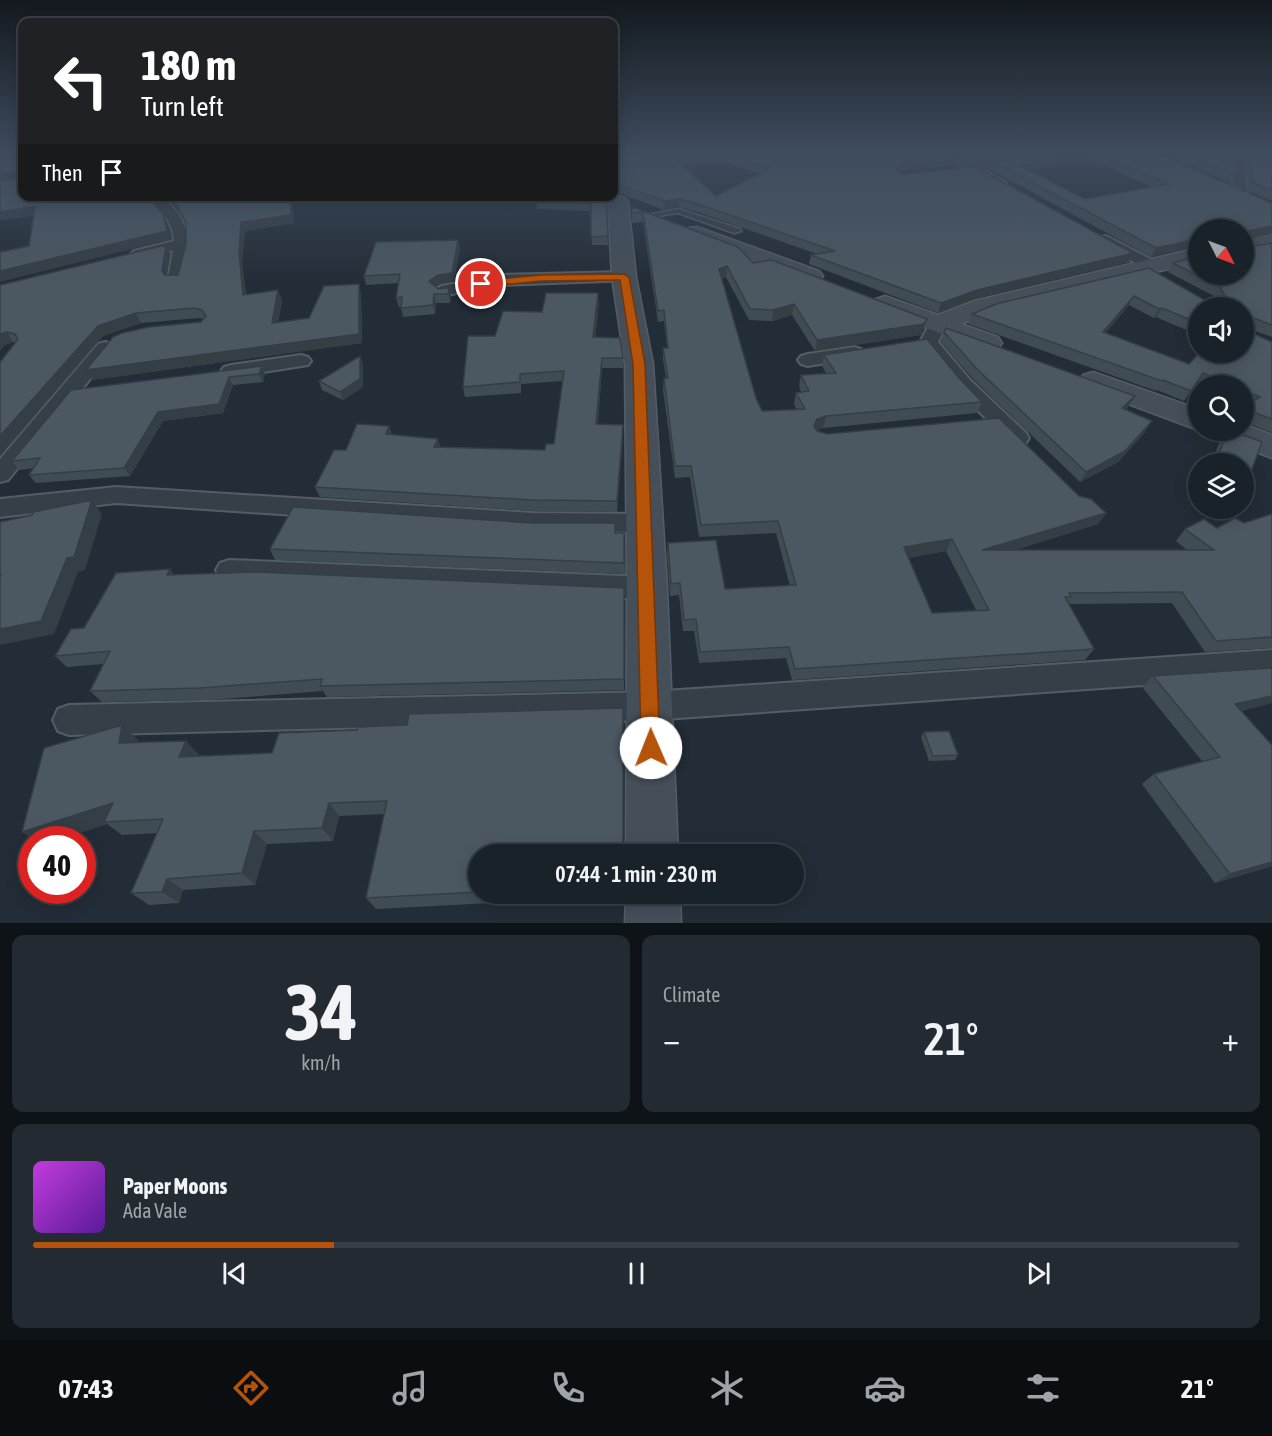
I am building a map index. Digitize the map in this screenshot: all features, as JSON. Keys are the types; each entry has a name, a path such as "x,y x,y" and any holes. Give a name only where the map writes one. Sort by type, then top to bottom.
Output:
{"street":[{"path":"159,201 179,224 181,244 176,279"},
{"path":"610,201 639,364 647,588 652,844"},
{"path":"613,201 850,291 933,333 1014,352"},
{"path":"1088,231 1152,270"},
{"path":"1254,245 1272,242"},
{"path":"119,258 181,244"},
{"path":"907,345 983,306 1152,270 1188,258"},
{"path":"441,291 502,280 624,277"},
{"path":"933,333 963,384 1032,452"},
{"path":"0,474 68,391 117,337"},
{"path":"808,360 874,350"},
{"path":"208,375 301,361"},
{"path":"1068,372 1188,416"},
{"path":"68,391 92,388"},
{"path":"976,422 1000,420"},
{"path":"1254,440 1272,447"},
{"path":"0,508 116,495 534,522 645,523"},
{"path":"229,570 647,588"},
{"path":"69,720 650,706 1272,663"},
{"path":"653,904 653,923"}],"lane":[{"path":"651,215 679,211 736,231"}],"building":[{"path":"0,196 18,196 18,201 152,201 163,214 167,231 0,271 0,252 29,246 35,207 0,212"},
{"path":"651,196 1028,196 1133,253 977,290 941,303 811,255 835,251 695,203 679,199 665,201"},
{"path":"1058,196 1079,196 1085,199 1101,196 1256,196 1272,203 1272,226 1254,230 1254,219 1188,219 1188,241 1156,248"},
{"path":"174,201 290,201 291,215 241,222 239,253 243,295 278,290 272,323 309,318 324,286 359,284 359,334 86,370 113,337 149,327 201,322 206,316 202,310 195,308 136,313 98,326 0,436 0,361 18,339 15,334 7,332 0,334 0,285 166,245 162,271 165,275 178,275 186,244 186,223"},
{"path":"536,201 606,201 608,236 591,237 591,203"},
{"path":"632,207 738,247 753,263 772,260 927,319 924,324 817,340 794,304 773,310 750,309 727,266 719,269 756,398 762,411 805,409 796,393 809,391 801,375 836,373 824,355 927,339 982,402 826,416 817,419 814,426 817,431 827,434 999,418 1079,496 1091,499 1106,513 982,550 1214,550 1185,529 1204,519 1217,528 1233,519 1244,523 1272,514 1272,637 1216,641 1182,592 1069,593 1071,597 1065,597 1094,649 795,669 789,647 700,652 696,619 684,620 680,583 671,584 668,543 716,540 725,589 796,585 778,521 701,525 691,466 675,466 664,378 668,378 663,348 668,348 664,310 658,311 643,212 632,213","holes":["952,539 989,610 932,613 904,547"]},
{"path":"458,240 452,273 438,275 429,281 438,289 449,288 448,294 434,294 433,305 401,308 402,297 396,298 400,274 364,276 376,242"},
{"path":"1272,243 1272,325 1254,318 1254,297 1225,297 1220,287 1216,285 1254,285 1254,246"},
{"path":"1188,259 1188,271 1173,263"},
{"path":"1149,268 1199,297 1188,297 1188,319 1162,308 1159,309 1134,296 1103,332 1189,364 1254,363 1254,334 1272,342 1272,419 1254,412 1254,400 1260,397 1254,394 1254,375 1207,375 1203,373 1202,375 1188,375 1188,390 972,314 996,304"},
{"path":"546,293 598,293 593,337 620,338 623,358 602,358 596,424 623,425 617,501 533,500 315,487 334,450 346,450 357,424 389,426 386,434 438,439 434,447 545,450 546,444 554,444 564,371 520,374 520,382 463,387 468,336 495,336 503,311 542,312"},
{"path":"946,328 1135,396 1122,408 1152,421 1125,451 1086,472 976,368 944,332"},
{"path":"360,356 360,379 340,392 319,381"},
{"path":"262,366 259,374 229,377 219,404 158,412 124,468 29,475 40,458 12,461 71,390"},
{"path":"1254,439 1262,442 1254,464 1254,453 1219,453 1224,441 1254,441"},
{"path":"92,500 74,557 67,558 41,621 0,629 0,522 32,515 33,512"},
{"path":"293,507 532,523 615,523 615,533 624,533 624,563 270,549"},
{"path":"170,569 167,575 256,572 624,588 624,679 320,686 322,679 200,688 90,691 110,651 55,656 71,629 84,628 116,573"},
{"path":"1272,668 1272,696 1235,704 1272,745 1272,862 1230,874 1154,774 1220,757 1153,676"},
{"path":"623,708 624,844 468,844 468,893 366,898 387,801 329,803 322,828 254,831 242,873 167,879 162,892 131,893 163,819 104,822 113,803 41,826 24,826 44,748 122,725 119,743 186,741 179,757 272,753 279,733 357,730 358,727 407,725 409,714"},
{"path":"949,731 958,755 933,756 924,732"}],"route":[{"path":"481,284 502,280 541,278 624,277 639,364 651,748"}]}
